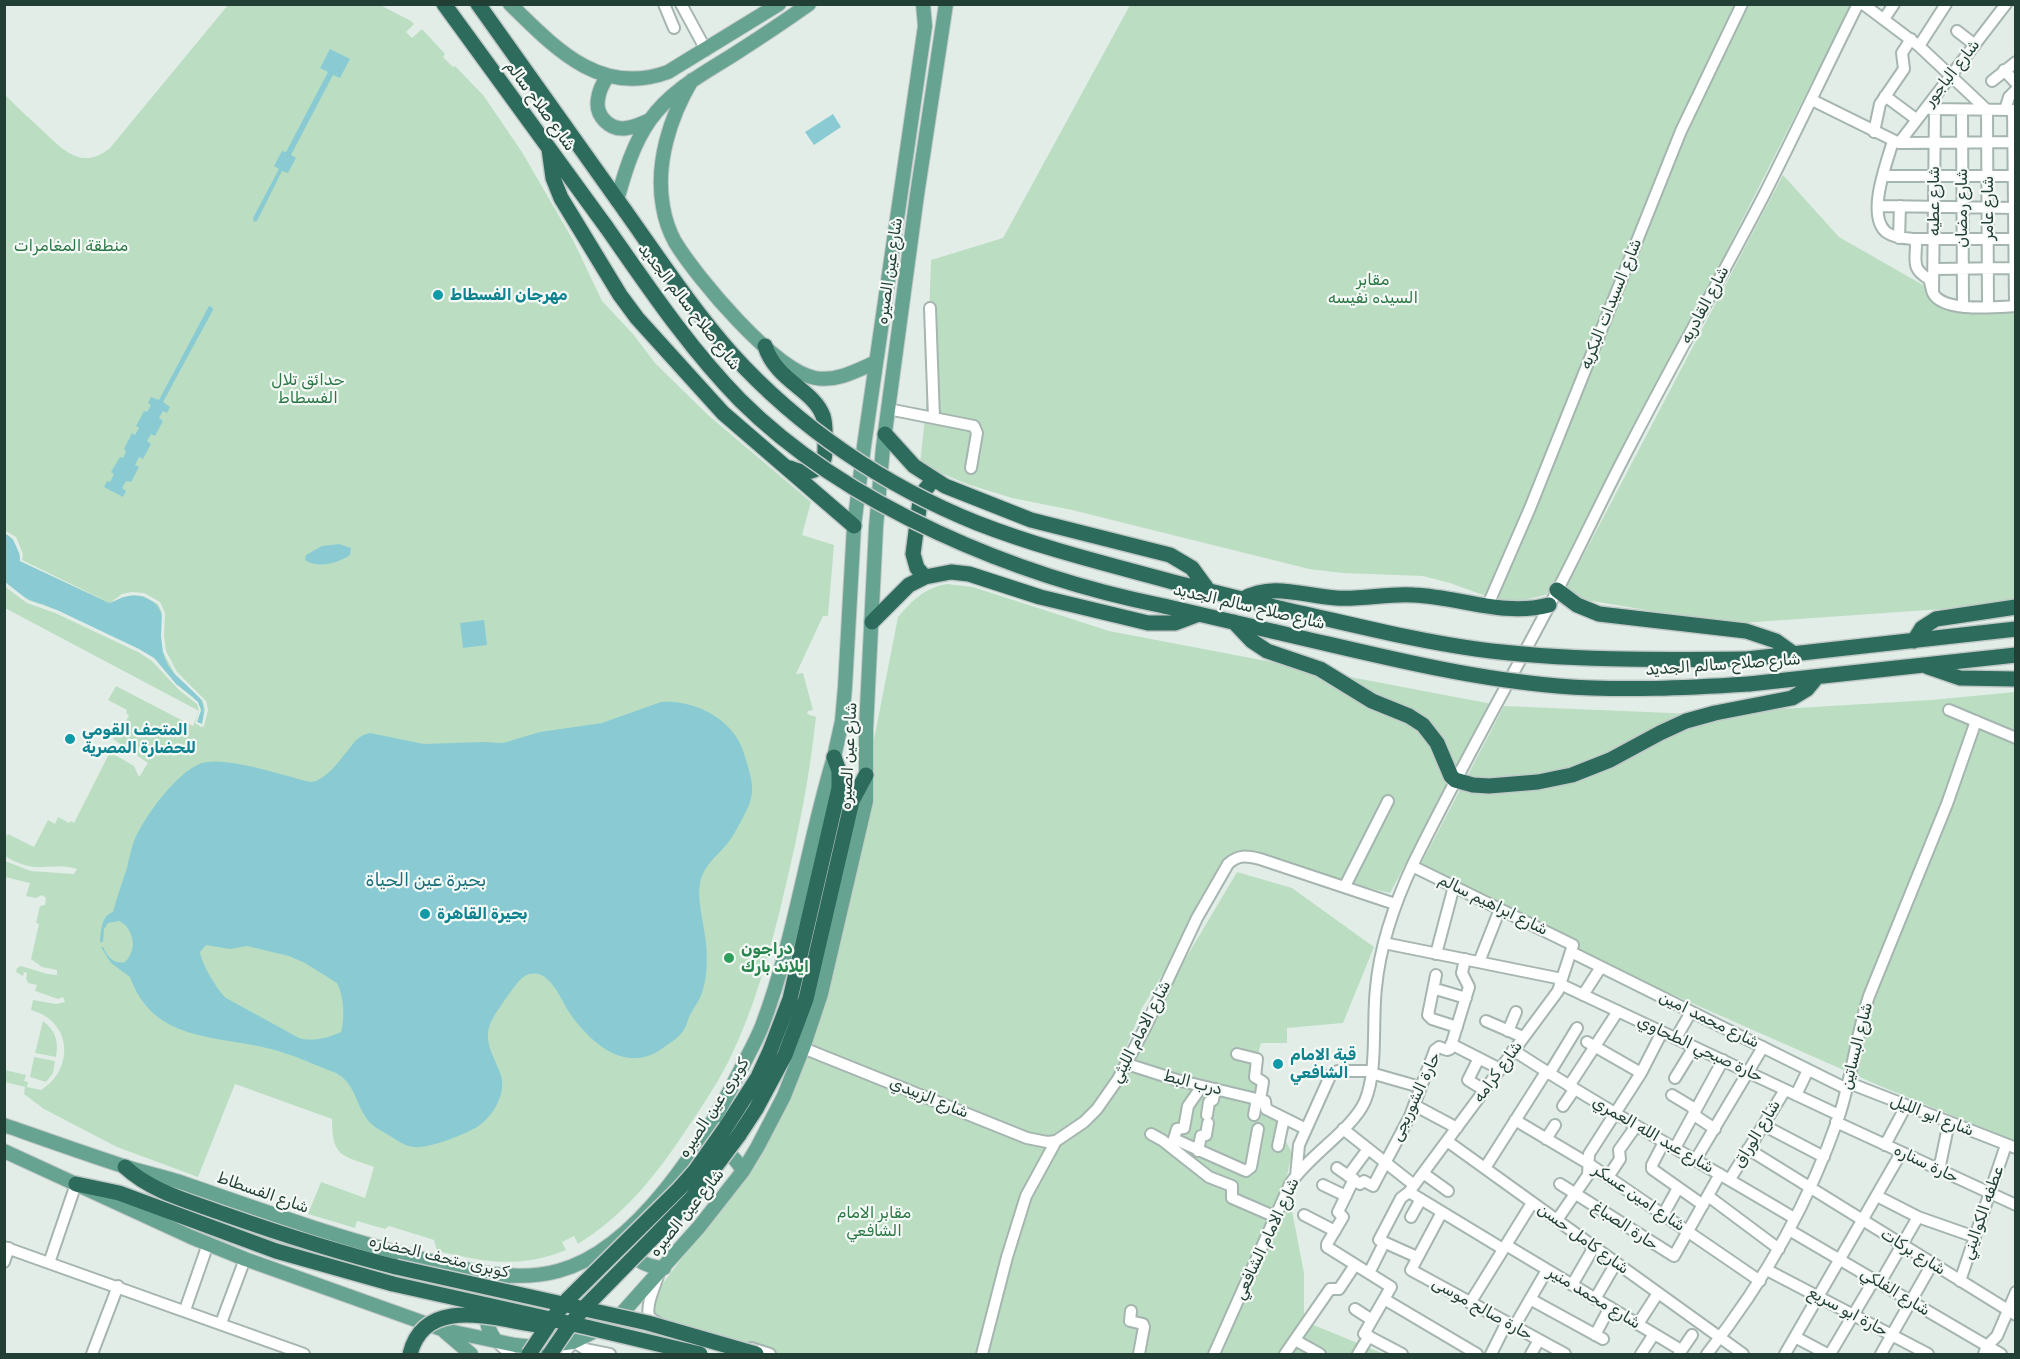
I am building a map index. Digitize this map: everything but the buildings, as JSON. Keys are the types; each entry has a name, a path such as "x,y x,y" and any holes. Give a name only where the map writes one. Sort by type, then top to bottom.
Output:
{"highway":[{"name":"شارع صلاح سالم","path":"444,4 607,228"},
{"name":"شارع صلاح سالم","path":"478,4 622,206"},
{"path":"549,149 550,169 556,188 628,306 711,401 854,526"},
{"name":"شارع صلاح سالم الجديد","path":"622,206 687,297 732,354 784,405 841,449 894,482 977,523 1073,555 1283,609 1439,643 1515,653 1630,660 1747,659 2016,629"},
{"name":"شارع صلاح سالم الجديد","path":"607,228 673,322 722,381 764,422 809,458 905,516 980,551 1066,582 1433,667 1557,686 1660,688 1749,684 2016,655"},
{"path":"765,346 774,366 816,405 824,420 825,454 822,464 814,470 805,472 784,466"},
{"path":"885,434 914,466 933,480 1030,520 1170,555 1192,568 1208,590"},
{"path":"925,577 917,568 913,554 920,501 933,480"},
{"path":"872,622 903,591 925,577 951,572 969,574 1040,597 1148,624 1175,623 1199,614"},
{"path":"1243,599 1256,592 1271,590 1349,599 1398,594 1418,595 1487,607 1518,609 1549,605"},
{"path":"1557,590 1577,605 1599,614 1746,631 1776,641 1794,654"},
{"path":"1914,641 1922,628 1936,619 2016,607"},
{"path":"1234,622 1252,642 1267,651 1320,669 1372,701 1416,720 1433,736 1447,769 1455,780 1473,785 1538,782 1572,775 1610,760 1686,721 1715,712 1792,698 1807,689 1817,677"},
{"path":"1926,665 1960,678 2016,679"},
{"name":"كوبرى عين الصيره","path":"529,1354 553,1318 585,1281 695,1171 758,1077 780,1027 797,971 839,788 839,771 834,757"},
{"name":"كوبرى عين الصيره","path":"550,1354 582,1310 674,1218 708,1179 772,1082 792,1040 806,999 852,801 866,775"},
{"name":"كوبرى متحف الحضاره","path":"125,1167 142,1181 173,1196 300,1240 396,1266 648,1323 756,1354"},
{"path":"76,1184 119,1193 276,1251 393,1284 700,1354"},
{"path":"410,1354 416,1338 429,1324 449,1316 471,1315 553,1327 586,1327"}],"main road":[{"path":"510,4 575,61 607,77 638,79 658,75 677,67 779,4"},
{"path":"622,206 632,153 650,119 669,98 692,80 809,4"},
{"name":"شارع عين الصيره","path":"516,1277 537,1275 578,1264 597,1254 621,1236 663,1192 696,1148 728,1095 760,1030 779,979 842,721 854,526 926,26 923,4"},
{"name":"شارع عين الصيره","path":"496,1341 534,1347 574,1342 615,1319 662,1270 743,1171 784,1096 804,1047 821,994 866,801 866,738 876,526 885,434 917,195 946,4"},
{"path":"607,77 598,98 598,109 604,119 613,126 624,129 650,119"},
{"path":"692,80 673,119 666,146 661,185 665,219 674,240 723,303 788,366 802,374 816,378 839,377 876,362"},
{"name":"شارع الفسطاط","path":"4,1125 125,1167 172,1180 378,1248 473,1270 516,1277"},
{"path":"696,1148 706,1145 729,1152 743,1171"},
{"path":"4,1152 245,1259 444,1330 496,1341"},
{"path":"621,1236 629,1252 636,1259 662,1270"},
{"path":"496,1341 486,1325 486,1306 495,1290 516,1277"},
{"path":"444,1330 471,1354"}],"street":[{"path":"664,4 674,28"},
{"path":"681,4 706,50"},
{"name":"شارع السيدات البكريه","path":"1487,607 1530,508 1681,131 1742,4"},
{"path":"1861,4 1915,43 1987,110"},
{"name":"شارع القادريه","path":"1455,780 1764,195 1861,4"},
{"path":"1884,22 1894,4"},
{"path":"1874,132 1878,109 1903,72 1902,53 1915,43 1946,4"},
{"name":"شارع الباجور","path":"1878,206 1878,195 1883,176 1896,142 2006,4"},
{"path":"1957,31 1975,45"},
{"path":"1992,81 2016,62"},
{"path":"2004,70 2016,83"},
{"path":"1913,239 1916,243 1916,270 1929,279 1933,293 1944,301 1963,307 2015,306 2014,142 2009,97 2016,90"},
{"path":"1885,96 1916,119"},
{"path":"1812,100 1896,142 2014,142"},
{"path":"1924,109 2011,110"},
{"name":"شارع عطيه","path":"1933,293 1935,109"},
{"name":"شارع رمضان","path":"1962,110 1963,307"},
{"name":"شارع عامر","path":"1987,110 1988,307"},
{"path":"1883,176 2014,176"},
{"path":"2015,208 1878,206 1883,229 1899,238 2015,239"},
{"path":"1899,238 1900,207"},
{"path":"1934,269 2015,268"},
{"path":"930,308 934,418"},
{"path":"888,409 971,424 977,433 971,468"},
{"path":"1949,710 2016,738"},
{"name":"شارع البساتين","path":"1707,1354 1767,1270 1811,1188 1838,1119 1848,1086 1859,1027 1869,996 1947,804 1976,721"},
{"name":"شارع الامام الشافعي","path":"1214,1354 1296,1176 1356,1116 1363,1105 1369,1090 1376,987 1383,944 1395,904 1455,780"},
{"path":"1345,886 1388,801"},
{"name":"شارع الامام الليثي","path":"982,1354 1007,1257 1026,1196 1056,1141 1084,1122 1097,1109 1127,1064 1197,918 1228,864 1235,857 1246,856 1260,859 1395,904"},
{"name":"شارع ابراهيم سالم","path":"1412,866 1500,909 1571,948"},
{"path":"1436,954 1454,886"},
{"path":"1479,962 1500,909"},
{"name":"حارة صبحي الطحاوي","path":"1383,944 1479,962 1561,981 1584,995 1796,1095 1838,1119"},
{"name":"شارع محمد امين","path":"1571,948 1601,967 1691,1012 1808,1070 1848,1086"},
{"name":"شارع كرامه","path":"1384,1243 1379,1240 1401,1198 1412,1188 1558,991 1571,948"},
{"path":"1465,960 1462,973 1469,984 1451,1044 1500,1069"},
{"path":"1584,995 1601,967"},
{"path":"1436,975 1428,1015 1432,1019 1457,1027"},
{"path":"1439,990 1466,998"},
{"path":"1563,1106 1591,1045 1618,1011"},
{"path":"1508,1031 1516,1012"},
{"path":"1676,1038 1691,1012"},
{"path":"1486,1021 1523,1037"},
{"path":"1485,1168 1577,1028"},
{"path":"1557,1220 1589,1173 1589,1154 1641,1073 1662,1032"},
{"name":"حارة الشوربجى","path":"1355,1179 1373,1186 1414,1105 1435,1050 1439,1047 1449,1050 1451,1044"},
{"path":"1591,1045 1641,1073"},
{"name":"شارع الزبيدي","path":"804,1047 1027,1138 1047,1142 1056,1141"},
{"path":"1674,1078 1694,1047"},
{"path":"1696,1159 1763,1047"},
{"name":"شارع عبد الله العمري","path":"1513,1050 1571,1088 1794,1218"},
{"path":"1237,1054 1257,1059 1255,1077 1263,1082 1254,1115"},
{"path":"1479,1058 1468,1080 1484,1090"},
{"path":"1675,1148 1723,1060"},
{"name":"درب البط","path":"1127,1064 1266,1102 1266,1109 1306,1129"},
{"path":"1796,1095 1808,1070"},
{"path":"1296,1176 1299,1145 1331,1074 1338,1071 1371,1072 1420,1087"},
{"path":"1173,1143 1177,1128 1184,1128 1188,1106 1202,1086"},
{"name":"شارع ابو الليل","path":"1848,1086 2011,1147"},
{"path":"1198,1151 1201,1137 1206,1136 1209,1102 1213,1100 1215,1089"},
{"name":"شارع الوراق","path":"1676,1255 1706,1200 1748,1149 1785,1090"},
{"path":"1672,1095 1692,1107 1697,1117 1714,1129"},
{"path":"1414,1105 1457,1128"},
{"path":"1885,1145 1906,1106"},
{"path":"1278,1146 1284,1118"},
{"name":"حارة سناره","path":"1838,1119 1885,1145 2016,1205"},
{"name":"شارع امين عسكر","path":"1515,1120 1588,1164 1760,1281"},
{"path":"1939,1170 1949,1122"},
{"path":"1546,1139 1555,1125"},
{"path":"1763,1125 1824,1157"},
{"path":"1608,1178 1620,1159 1619,1150 1636,1126"},
{"name":"شارع محمد منير","path":"1343,1129 1386,1162 1421,1199 1610,1307 1680,1352"},
{"path":"1151,1134 1246,1170 1251,1167 1258,1130"},
{"name":"شارع كامل حسن","path":"1447,1141 1743,1354"},
{"path":"1664,1142 1652,1168 1678,1188 1706,1200 1779,1249"},
{"path":"1173,1143 1209,1177 1232,1186 1232,1197 1276,1217"},
{"name":"عطفه الكواليني","path":"1960,1281 1990,1194 2011,1147"},
{"path":"1368,1149 1338,1212 1343,1217 1327,1247 1392,1287 1364,1334 1402,1354"},
{"name":"شارع بركات","path":"1748,1149 2012,1313"},
{"path":"1785,1354 1901,1152"},
{"path":"1337,1168 1355,1179"},
{"path":"1423,1173 1448,1191"},
{"path":"49,1263 76,1184"},
{"name":"حارة الصباغ","path":"1560,1184 1671,1256 1676,1255"},
{"path":"1323,1185 1346,1196"},
{"path":"1663,1215 1678,1188"},
{"path":"1876,1196 1918,1217 1975,1237"},
{"path":"1411,1217 1421,1199"},
{"path":"1470,1302 1532,1203"},
{"path":"1369,1273 1384,1243 1417,1257 1442,1212"},
{"path":"1304,1215 1335,1231"},
{"path":"1795,1337 1829,1354 1902,1245 1918,1217"},
{"path":"1520,1222 1531,1229"},
{"name":"شارع الفلكي","path":"1789,1230 1911,1301 1985,1350 2001,1354"},
{"path":"185,1310 208,1244"},
{"path":"1572,1285 1594,1247"},
{"path":"4,1262 7,1248 304,1354"},
{"name":"حارة صالح موسى","path":"1417,1257 1412,1270 1565,1354"},
{"path":"221,1323 245,1259"},
{"path":"1595,1299 1616,1263"},
{"path":"1881,1354 1932,1264"},
{"path":"1285,1354 1330,1289 1339,1289 1355,1265"},
{"path":"662,1270 649,1303 648,1313 653,1321 770,1354"},
{"path":"1491,1354 1530,1299 1546,1270"},
{"name":"حارة ابو سريع","path":"1767,1270 1928,1354"},
{"path":"92,1354 118,1286"},
{"path":"1985,1350 2012,1313 2016,1292"},
{"path":"1638,1324 1658,1293"},
{"path":"1384,1299 1478,1354"},
{"path":"1530,1299 1598,1337 1610,1307"},
{"path":"1355,1309 1372,1320"},
{"path":"1131,1311 1130,1321 1143,1324 1139,1354"},
{"path":"1641,1354 1654,1334"},
{"path":"1680,1352 1692,1335"},
{"path":"1358,1354 1369,1336"},
{"path":"1295,1340 1320,1354"},
{"path":"1531,1354 1539,1340"},
{"path":"496,1341 510,1354"},
{"path":"564,1354 574,1342 585,1349 610,1354"}],"green space":[{"path":"228,5 380,5 414,24 406,32 412,38 422,29 445,54 443,57 483,95 522,152 573,240 602,301 633,334 655,363 708,415 811,502 802,535 834,545 828,616 823,616 796,674 803,673 813,710 808,711 807,714 816,717 796,841 765,966 754,1001 733,1052 717,1083 673,1149 650,1180 624,1208 578,1244 574,1236 562,1242 566,1250 533,1260 502,1262 471,1258 437,1251 434,1240 389,1226 385,1229 357,1221 355,1228 308,1214 321,1182 365,1198 374,1167 341,1153 334,1141 332,1119 235,1084 198,1177 117,1147 44,1109 24,1094 25,1087 5,1082 5,1070 26,1075 24,1081 28,1082 27,1087 41,1090 52,1081 60,1070 64,1058 61,1035 55,1024 45,1016 31,1010 33,1000 56,1004 65,1002 63,997 58,999 35,991 37,985 28,983 27,973 24,972 23,976 16,972 21,966 57,975 57,970 42,967 31,959 39,924 36,923 40,906 45,905 46,898 42,895 36,898 26,896 30,883 5,877 5,861 31,871 74,874 77,869 32,867 18,863 5,856 5,838 8,834 34,847 48,820 55,824 58,817 74,823 110,752 134,766 139,777 148,763 113,739 117,732 120,733 129,715 126,713 127,710 108,700 116,686 193,726 199,711 5,608 5,95 65,151 82,158 100,155 110,148"},
{"name":"مقابر السيده نفيسه","path":"1130,5 1851,5 1558,584 1545,595 1516,602 1497,600 1423,576 1343,573 1309,569 1072,510 1012,498 967,484 920,464 926,408 931,260 1003,238"},
{"path":"1783,175 1839,237 1972,313 2015,311 2015,604 1741,623 1706,620 1562,596"},
{"path":"947,584 973,587 1109,631 1492,704 1390,893 1234,856 1142,1008 1112,1083 1090,1113 1053,1139 1038,1138 808,1044 824,994 898,617 919,596 932,588"},
{"path":"2015,692 2015,1141 1880,1086 1619,971 1421,864 1504,706 1695,714 1931,700"},
{"name":"مقابر الامام الشافعي","path":"1237,872 1292,888 1374,947 1343,1023 1287,1028 1287,1043 1261,1043 1252,1076 1292,1153 1286,1180 1304,1273 1304,1321 1384,1354 776,1354 650,1315 655,1294 700,1234 807,1055 1035,1145 1062,1143 1082,1130 1118,1087 1158,1005"},
{"path":"43,1021 55,1037 56,1057 35,1053"},
{"path":"34,1057 55,1061 53,1073 46,1082 30,1077"}],"water":[{"path":"330,49 350,59 340,78 333,75 291,155 296,158 288,173 282,171 257,221 254,222 253,218 279,169 274,166 282,151 286,152 328,72 320,68"},
{"path":"833,114 841,127 814,145 805,132"},
{"path":"209,306 213,310 163,402 170,407 167,413 163,411 159,418 163,421 155,436 151,434 147,441 151,444 143,459 139,457 135,465 139,467 131,482 126,481 122,488 126,491 123,497 104,487 107,481 110,482 114,474 111,472 120,457 123,458 126,451 124,449 132,433 135,435 139,428 136,426 144,411 147,412 151,405 148,403 151,397 159,400"},
{"path":"4,533 16,545 20,561 109,603 133,596 143,597 156,604 162,618 166,661 202,703 204,712 202,724 197,722 201,710 193,697 176,684 154,658 28,599 9,586 5,582"},
{"path":"339,544 351,548 350,555 328,564 310,563 305,560 306,555 322,546"},
{"path":"484,620 487,645 463,648 460,623"},
{"name":"بحيرة عين الحياة","path":"661,702 680,703 699,708 717,717 736,737 745,756 752,786 751,799 745,814 729,842 707,866 700,883 700,903 707,959 705,983 700,998 680,1035 660,1050 647,1056 634,1058 610,1052 588,1036 545,977 539,974 525,976 506,998 489,1027 489,1043 502,1080 500,1096 493,1111 483,1123 463,1134 428,1146 410,1146 396,1140 369,1122 347,1082 336,1073 280,1051 208,1037 170,1025 154,1014 140,998 130,977 111,963 101,947 111,959 121,963 125,962 132,952 131,934 124,924 119,921 108,923 104,929 103,942 100,942 102,924 113,912 134,841 146,819 175,782 197,765 218,761 259,768 311,782 323,777 356,740 370,733 424,744 503,743 540,732 602,723","holes":["206,945 230,949 247,946 289,956 337,983 343,1007 341,1032 320,1039 299,1038 226,998 210,977 200,952"]}],"pier":[{"path":"4,530 16,537 23,554 22,560 110,603 20,561 20,555 13,539"},
{"path":"5,582 28,600 57,610 154,658 176,684 198,702 201,710 197,722 202,724 205,709 203,701 175,674 163,652 162,613 158,604 143,596 133,595 110,603 122,594 132,592 144,593 160,602 165,613 166,651 177,672 206,701 208,710 204,726 201,727 195,723 199,711 197,704 179,690 152,661 138,652 55,613 27,603 8,589"}],"place":[{"name":"مهرجان الفسطاط","path":"438,295"},
{"name":"المتحف القومى للحضارة المصرية","path":"70,739"},
{"name":"بحيرة القاهرة","path":"425,914"},
{"name":"دراجون ايلاند بارك","path":"729,958"},
{"name":"قبة الامام الشافعي","path":"1278,1064"}],"park label":[{"name":"منطقة المغامرات","path":"71,246"},
{"name":"حدائق تلال الفسطاط","path":"308,389"}]}
